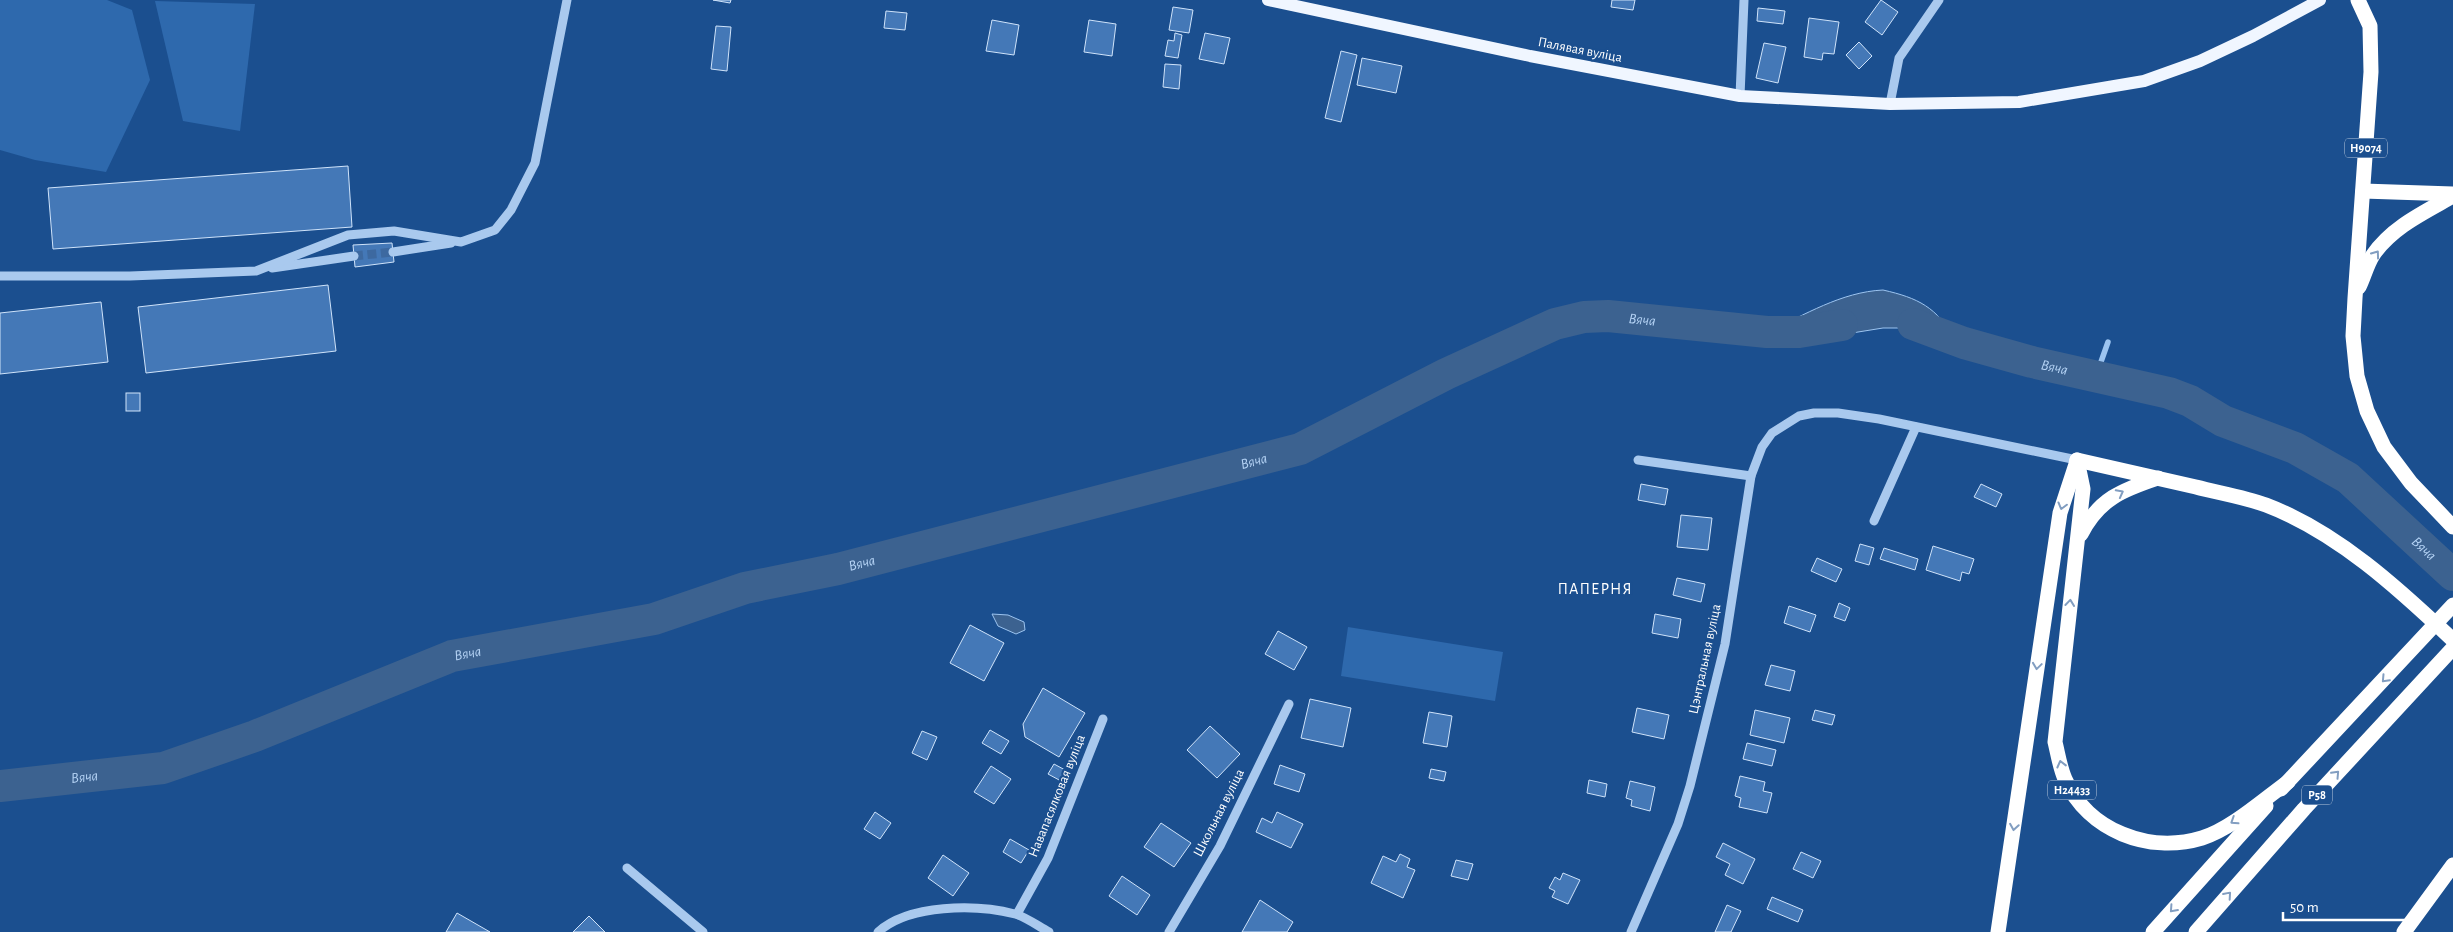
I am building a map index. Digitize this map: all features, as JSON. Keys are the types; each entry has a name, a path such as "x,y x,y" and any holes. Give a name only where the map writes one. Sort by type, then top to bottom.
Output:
{"highway":[{"name":"Н9074","path":"2358,0 2370,26 2371,72 2354,298 2353,336 2357,376 2367,412 2384,447 2411,483 2453,527"},
{"name":"Н9074","path":"2363,191 2453,195"},
{"name":"Н9074","path":"2354,298 2373,255 2390,237 2404,224 2453,195"},
{"path":"1998,932 2060,513 2077,460 2265,505 2302,522 2356,557 2453,640"},
{"name":"Н24433","path":"2077,460 2083,489 2055,742 2064,779 2084,808 2112,830 2128,837 2165,844 2203,838 2234,822 2288,782"},
{"name":"Н24433","path":"2077,542 2088,520 2099,507 2132,487 2158,478"},
{"name":"Р58","path":"2153,932 2288,782 2453,605"},
{"name":"Р58","path":"2196,932 2304,809 2453,648"},
{"path":"2404,932 2453,866"}],"main road":[{"name":"Палявая вуліца","path":"1268,0 1540,58 1740,96 1890,104 2019,102 2144,81 2200,61 2253,36 2320,0"}],"street":[{"path":"393,252 461,242 495,230 511,210 535,164 567,0"},
{"path":"1740,96 1744,0"},
{"path":"1890,104 1899,58 1939,0"},
{"path":"256,271 348,235 394,231 461,242"},
{"path":"0,276 130,276 256,271 354,256"},
{"name":"Цэнтральная вуліца","path":"1631,932 1678,824 1690,786 1725,644 1751,476 1762,447 1772,433 1799,416 1814,413 1858,415 1916,427"},
{"path":"1874,521 1916,427 2077,460"},
{"path":"1638,460 1751,476"},
{"name":"Школьная вуліца","path":"1169,932 1220,846 1289,704"},
{"name":"Навапасялковая вуліца","path":"1016,914 1048,858 1103,719"},
{"path":"627,868 703,932"},
{"path":"878,932 885,926 922,912 969,907 1016,914 1049,932"}],"shaded area":[{"path":"0,0 107,0 132,10 150,80 106,172 35,160 0,150"},
{"path":"155,1 255,4 240,131 183,121"},
{"path":"1883,290 1916,301 1934,312 1955,340 1900,328 1883,328 1827,337 1799,332 1767,332 1838,300 1852,295"},
{"path":"992,614 1008,615 1024,622 1025,630 1016,634 998,626"},
{"path":"1348,627 1503,652 1495,701 1341,676"}],"building":[{"path":"713,0 731,0 730,3"},
{"path":"1612,0 1635,0 1633,10 1611,7"},
{"path":"1881,0 1898,12 1882,35 1865,22"},
{"path":"1173,7 1193,10 1189,33 1169,30"},
{"path":"1758,8 1785,11 1783,24 1757,21"},
{"path":"886,11 907,13 905,30 884,28"},
{"path":"1809,18 1839,22 1834,54 1823,53 1822,60 1804,57"},
{"path":"992,20 1019,25 1014,55 986,51"},
{"path":"1089,20 1116,24 1112,56 1084,52"},
{"path":"716,26 731,27 727,71 711,69"},
{"path":"1175,33 1182,35 1178,58 1165,56 1168,40 1174,41"},
{"path":"1205,33 1230,38 1224,64 1199,59"},
{"path":"1859,42 1872,56 1859,69 1846,55"},
{"path":"1764,43 1786,47 1778,83 1756,78"},
{"path":"1341,51 1357,55 1341,122 1325,118"},
{"path":"1362,58 1402,66 1396,93 1357,85"},
{"path":"1165,64 1181,65 1179,89 1163,87"},
{"path":"348,166 352,227 53,249 48,188"},
{"path":"392,243 394,262 355,267 353,245"},
{"path":"328,285 336,351 146,373 138,307"},
{"path":"101,302 108,362 0,374 0,313"},
{"path":"126,393 140,393 140,411 126,411"},
{"path":"1641,484 1668,489 1665,505 1638,500"},
{"path":"1981,484 2002,494 1996,507 1974,497"},
{"path":"1681,515 1712,518 1708,550 1677,547"},
{"path":"1860,544 1874,548 1869,565 1855,561"},
{"path":"1933,546 1974,559 1969,574 1962,572 1960,581 1926,570"},
{"path":"1884,548 1918,559 1915,570 1880,559"},
{"path":"1817,558 1842,569 1836,582 1811,571"},
{"path":"1677,578 1705,584 1701,602 1673,595"},
{"path":"1839,603 1850,608 1845,621 1834,617"},
{"path":"1789,606 1816,615 1810,632 1784,623"},
{"path":"1655,614 1681,619 1678,638 1652,633"},
{"path":"970,625 1004,643 984,681 950,663"},
{"path":"1278,631 1307,647 1294,670 1265,654"},
{"path":"1771,665 1795,671 1790,691 1765,685"},
{"path":"1043,688 1085,713 1059,757 1025,737 1023,724"},
{"path":"1310,699 1351,708 1343,747 1301,738"},
{"path":"1637,708 1669,715 1664,739 1632,732"},
{"path":"1755,710 1790,718 1784,743 1750,735"},
{"path":"1815,710 1835,715 1832,725 1812,720"},
{"path":"1429,712 1452,716 1447,747 1423,743"},
{"path":"1210,726 1240,754 1217,778 1187,750"},
{"path":"990,730 1009,741 1001,754 982,743"},
{"path":"922,731 937,737 927,760 912,753"},
{"path":"1747,743 1776,750 1772,766 1743,759"},
{"path":"1054,764 1067,771 1061,781 1048,774"},
{"path":"1280,765 1305,774 1299,792 1274,784"},
{"path":"991,766 1011,779 994,804 974,792"},
{"path":"1431,769 1446,772 1444,781 1429,778"},
{"path":"1740,776 1765,782 1763,791 1772,793 1767,813 1739,807 1741,798 1735,796"},
{"path":"1589,780 1607,784 1605,797 1587,793"},
{"path":"1630,781 1655,787 1650,811 1631,806 1632,800 1626,798"},
{"path":"875,812 891,823 880,839 864,829"},
{"path":"1277,812 1303,824 1291,848 1256,832 1262,818 1272,823"},
{"path":"1161,823 1191,843 1174,867 1144,847"},
{"path":"1010,839 1029,850 1021,863 1003,852"},
{"path":"1723,843 1755,859 1743,884 1725,875 1730,864 1716,857"},
{"path":"1801,852 1821,861 1813,878 1793,869"},
{"path":"1400,854 1410,859 1407,867 1415,870 1403,898 1371,883 1383,856 1396,862"},
{"path":"943,855 969,873 953,896 928,878"},
{"path":"1456,860 1473,864 1468,880 1451,876"},
{"path":"1563,873 1580,880 1568,904 1552,897 1555,891 1549,888 1555,877 1560,880"},
{"path":"1122,876 1150,895 1137,915 1109,896"},
{"path":"1772,897 1803,910 1798,922 1767,909"},
{"path":"1260,900 1293,922 1287,932 1242,932"},
{"path":"1727,905 1741,911 1731,932 1715,932"},
{"path":"457,913 490,932 446,932"},
{"path":"589,916 605,932 573,932"}],"waterway":[{"name":"Вяча","path":"0,786 163,768 255,736 452,656 654,619 745,588 838,569 1300,449 1446,374 1555,324 1584,317 1608,316 1767,332 1799,332 1842,325"},
{"name":"Вяча","path":"1913,324 1964,343 2032,362 2169,393 2190,401 2223,421 2295,448 2348,478 2453,575"},
{"path":"2096,376 2108,342"}],"tunnel":[{"path":"354,256 393,252"}],"district":[{"name":"ПАПЕРНЯ","path":"1595,589"}]}
